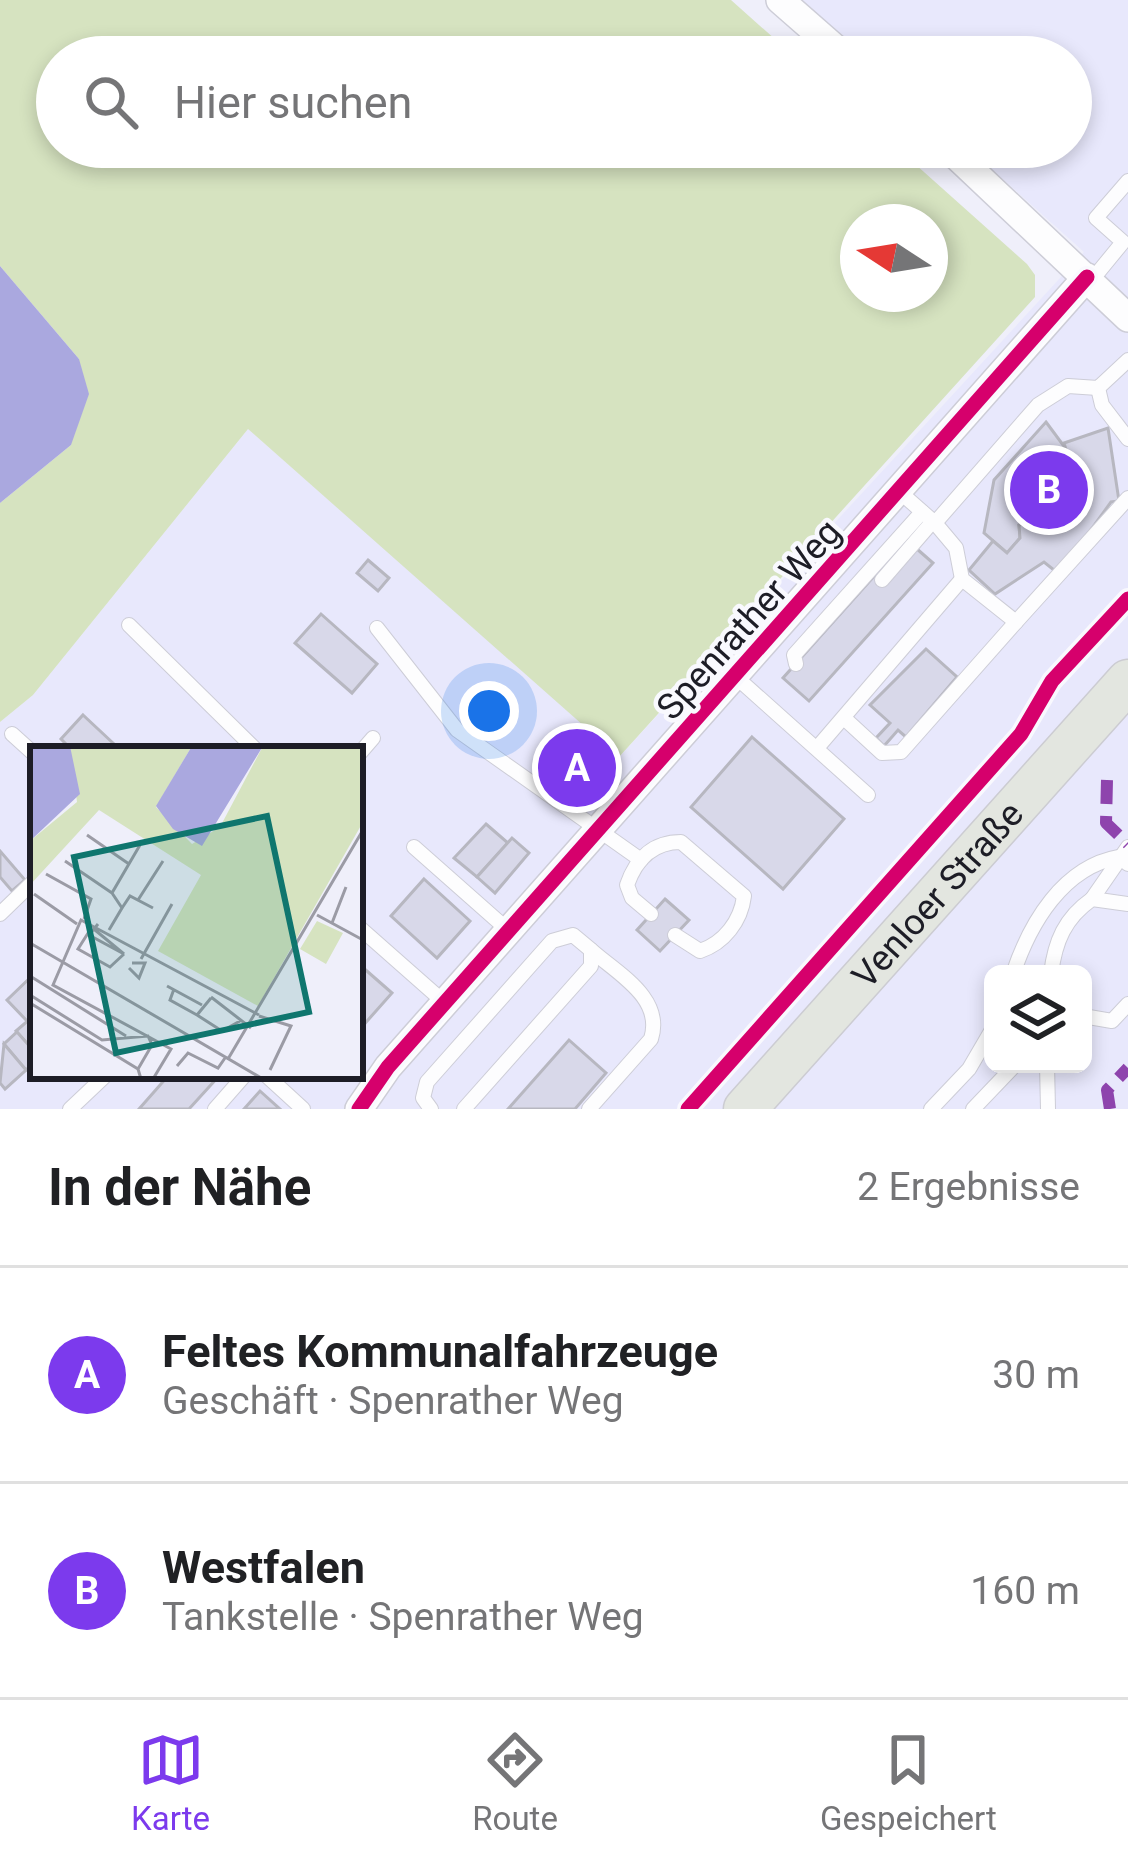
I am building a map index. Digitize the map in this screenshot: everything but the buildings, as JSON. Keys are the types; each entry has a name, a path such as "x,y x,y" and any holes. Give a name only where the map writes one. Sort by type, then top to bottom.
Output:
{"main road":[{"name":"Venloer Straße","path":"746,1109 1128,681"}],"street":[{"path":"780,0 820,36"},
{"path":"970,168 1128,318"},
{"name":"Spenrather Weg","path":"358,1109 398,1056 736,677 923,512 1089,279"}],"lane":[{"path":"1089,279 1124,242 1096,218 1128,182"},
{"path":"796,664 794,655 923,512 1038,405 1068,386 1098,388 1128,360"},
{"path":"1098,388 1102,405 1128,439"},
{"path":"844,718 882,752 901,752 1128,498"},
{"path":"923,512 956,548 962,579 1016,622"},
{"path":"882,580 923,512"},
{"path":"817,748 962,579"},
{"path":"129,625 252,746"},
{"path":"377,628 458,730 641,860"},
{"path":"736,677 868,795"},
{"path":"12,734 30,750"},
{"path":"363,750 373,738"},
{"path":"651,914 632,898 627,885 641,860 666,842 681,842 743,896 742,908 718,945 700,951 675,935"},
{"path":"414,847 509,931"},
{"path":"1052,965 1071,914 1092,899 1125,856"},
{"path":"1017,965 1043,912 1068,879 1095,861 1125,856"},
{"path":"0,914 30,885"},
{"path":"1092,899 1128,904"},
{"path":"363,931 446,1003"},
{"path":"424,1106 427,1082 552,941 573,935 648,1000 655,1027 651,1039 589,1109"},
{"path":"464,1109 591,966 591,950"},
{"path":"1092,1018 1112,1021 1128,1004"},
{"path":"931,1109 969,1069 984,1043"},
{"path":"398,1056 427,1082"},
{"path":"973,1109 1007,1073"},
{"path":"1047,1073 1048,1109"},
{"path":"70,1109 102,1079"},
{"path":"215,1109 241,1079"},
{"path":"270,1079 302,1109"}],"shaded area":[{"path":"801,0 1128,0 1128,1109 0,1109 0,722 33,695 248,429 620,756 1084,252 990,168 1092,168 1092,36 841,36"}],"green space":[{"path":"0,0 731,0 771,36 36,36 36,168 920,168 1035,275 1035,297 619,757 248,429 33,695 0,722 0,503 71,445 79,359 0,266"}],"water":[{"path":"0,266 79,359 89,394 71,445 0,503"}],"marked path":[{"path":"1107,780 1106,823 1128,844"},
{"path":"1110,1109 1107,1090 1128,1068"}],"cycle path":[{"path":"359,1109 388,1067 1087,277"},
{"path":"688,1109 1021,734 1052,681 1128,599"}],"place":[{"name":"Westfalen","path":"1049,490"},
{"name":"Feltes Kommunalfahrzeuge","path":"577,768"}]}
